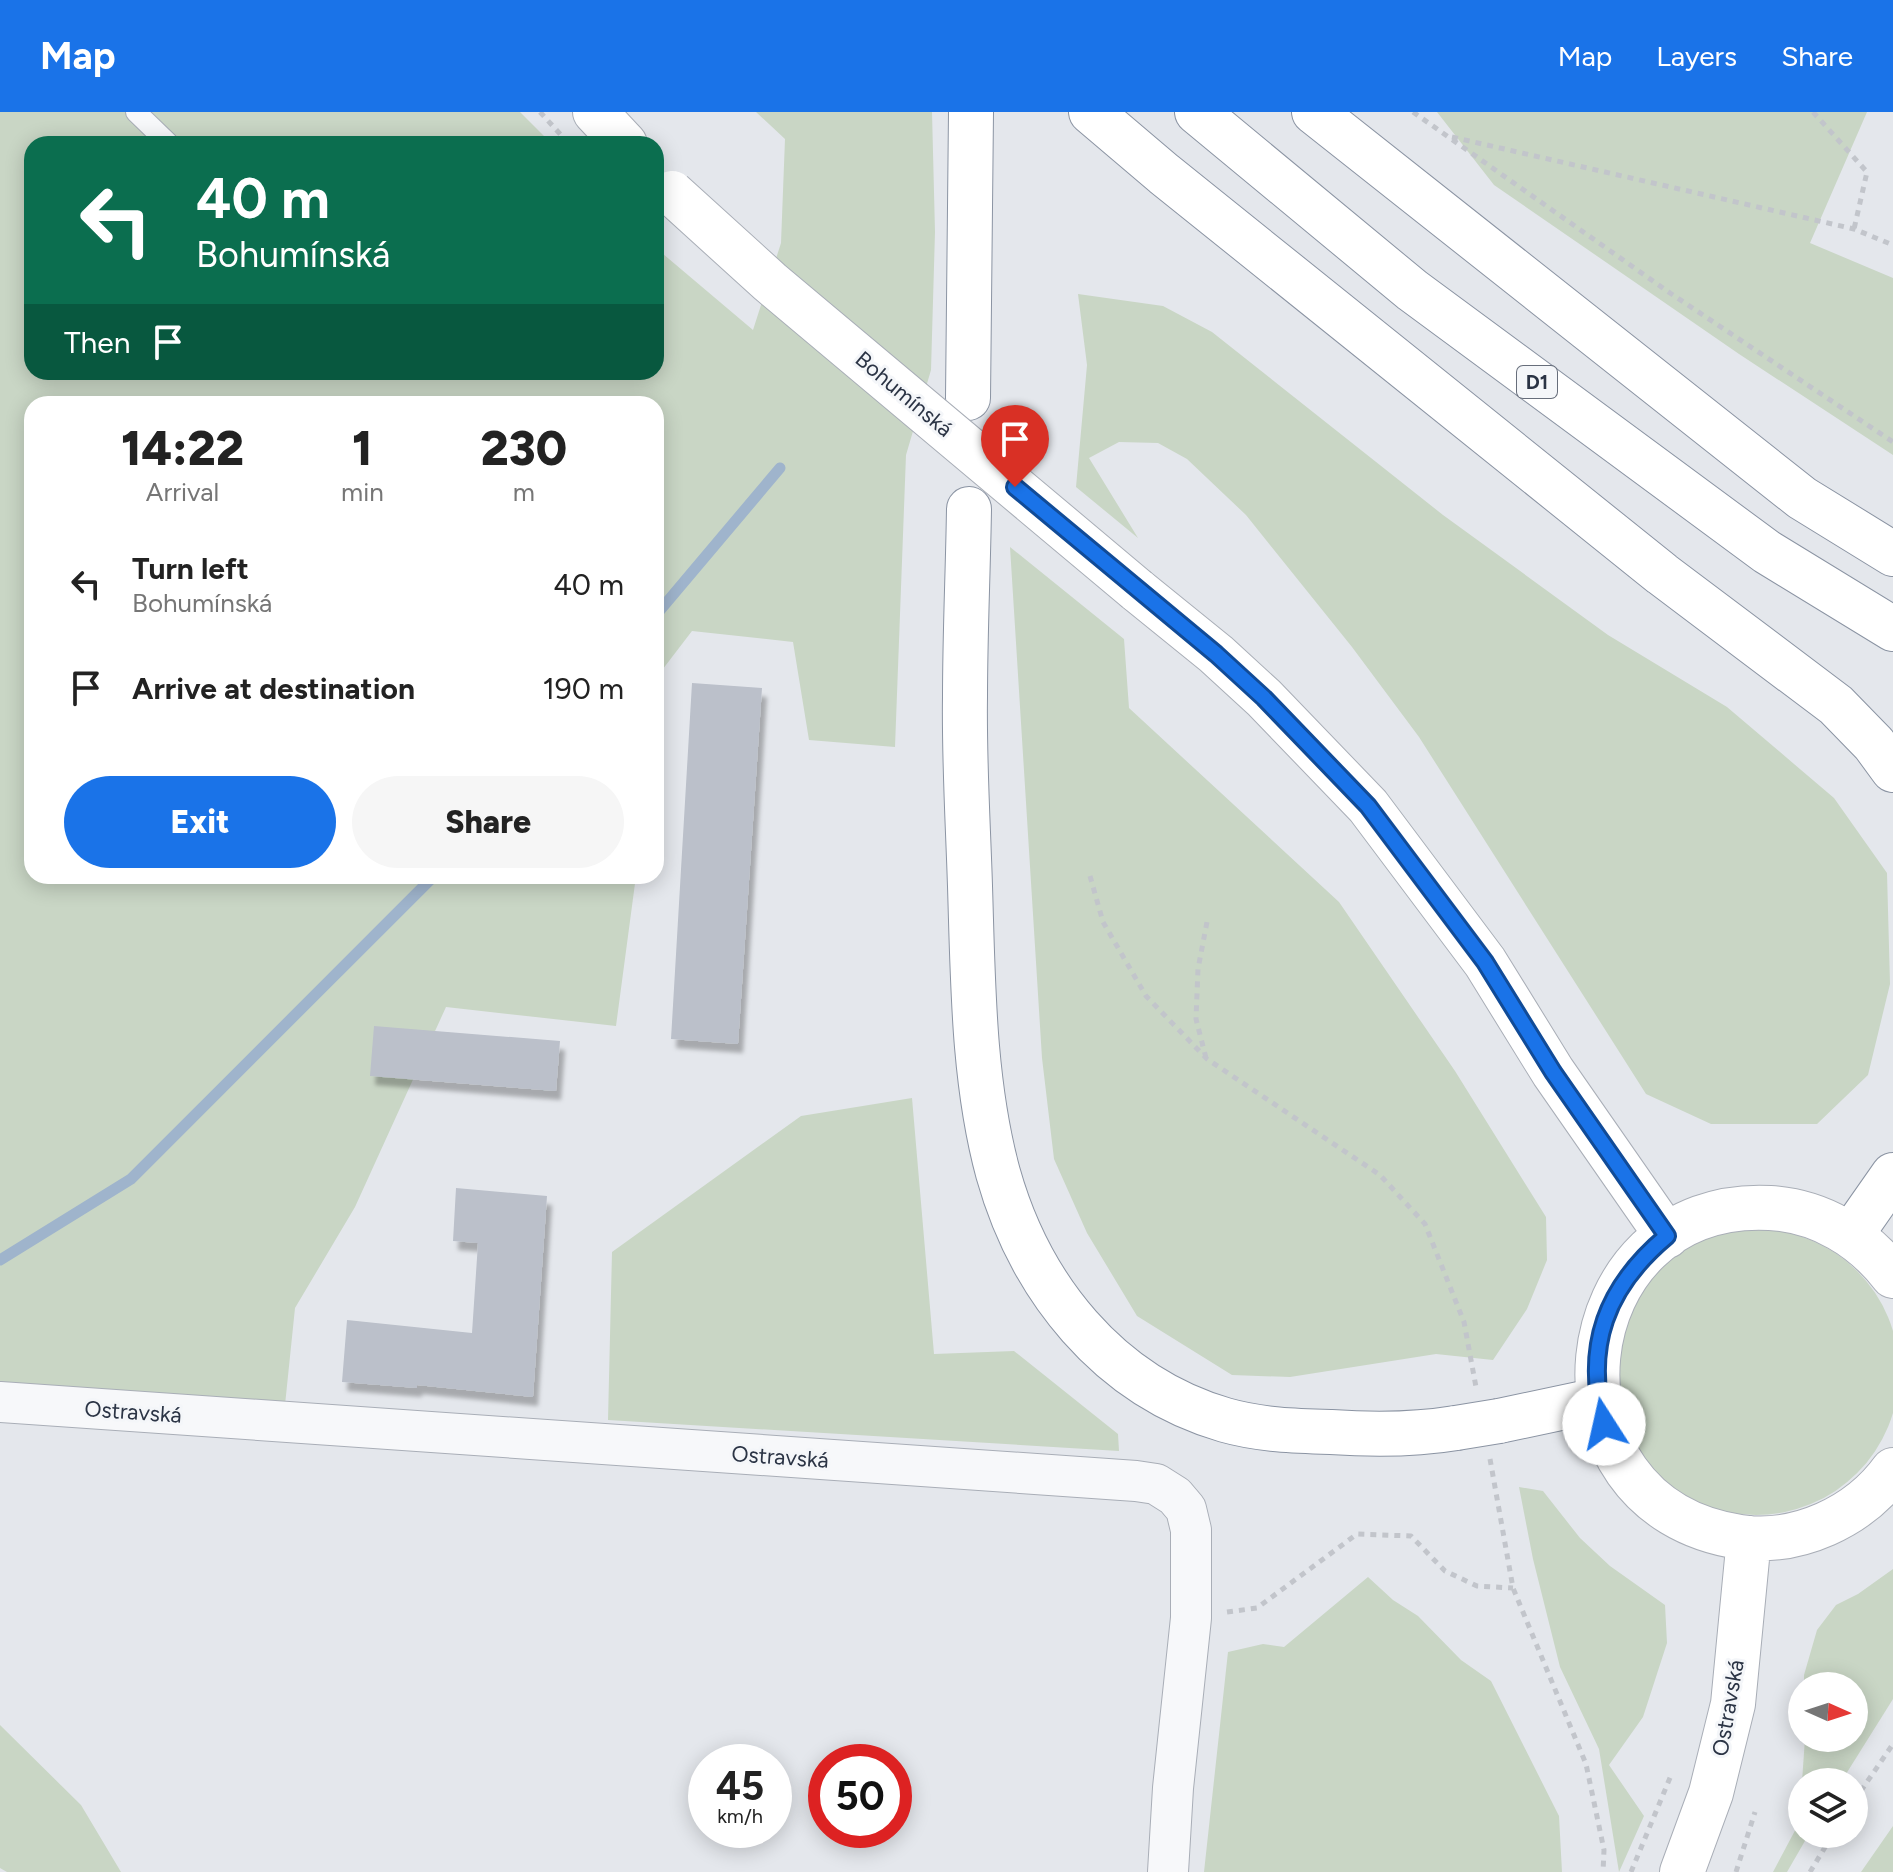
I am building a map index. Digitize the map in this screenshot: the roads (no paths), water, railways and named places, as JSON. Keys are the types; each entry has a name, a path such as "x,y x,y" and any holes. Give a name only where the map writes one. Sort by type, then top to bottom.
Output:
{"main road":[{"path":"595,112 618,136"},
{"path":"968,398 971,112"},
{"path":"1091,112 1662,574 1836,705 1874,744 1893,770"},
{"name":"D1","path":"1197,112 1412,290 1767,552 1893,629"},
{"path":"1314,112 1802,498 1893,554"},
{"name":"Bohumínská","path":"664,184 770,282 1216,654 1264,698 1368,806 1485,962 1553,1072 1667,1236"},
{"path":"969,509 965,700 979,1070 998,1171 1012,1214 1038,1272 1063,1308 1091,1341 1120,1367 1168,1397 1206,1414 1249,1425 1408,1435 1499,1421 1598,1400"},
{"path":"1851,1235 1893,1175"},
{"path":"1893,1276 1869,1249 1851,1235 1807,1214 1759,1208 1711,1215 1667,1236 1643,1256 1623,1281 1608,1308 1599,1338 1595,1369 1598,1400 1613,1447 1633,1477 1659,1503 1701,1527 1749,1538 1779,1537 1809,1531 1862,1503 1893,1470"},
{"name":"Ostravská","path":"1682,1872 1711,1793 1733,1704 1749,1538"}],"street":[{"name":"Ostravská","path":"0,1402 1136,1481 1166,1489 1186,1509 1192,1540 1191,1618 1173,1788 1168,1872"}],"lane":[{"path":"136,112 161,136"}],"waterway":[{"path":"664,606 780,468"},
{"path":"0,1260 131,1179 426,884"}]}
